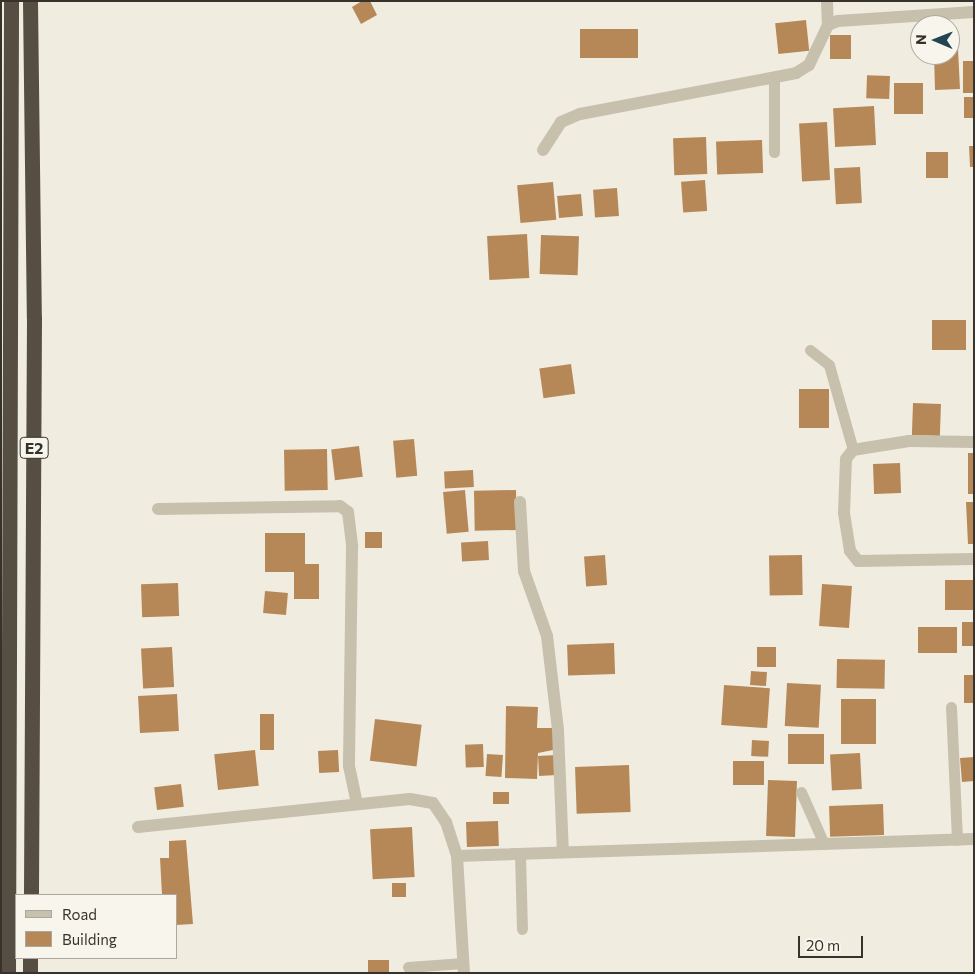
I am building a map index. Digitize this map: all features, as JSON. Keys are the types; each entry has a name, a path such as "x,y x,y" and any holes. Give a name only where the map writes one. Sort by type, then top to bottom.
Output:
{"highway":[{"name":"E2","path":"8,973 11,1"},
{"name":"E2","path":"30,1 34,318 31,894"},
{"path":"30,959 30,973"}],"street":[{"path":"543,150 561,122 580,114 774,79 809,65 825,30 827,1"},
{"path":"825,30 974,12"},
{"path":"974,442 909,441 852,450 846,459 844,513 850,550 858,560 974,559"},
{"path":"520,502 524,572 548,646 558,730 563,852"},
{"path":"158,509 340,506 348,512 352,548 349,766 357,804"},
{"path":"138,827 410,799 433,803 446,822 457,856 463,968"},
{"path":"457,856 974,839"}],"lane":[{"path":"774,79 774,152"},
{"path":"810,350 829,364 852,450"},
{"path":"951,707 957,840"},
{"path":"801,792 824,844"},
{"path":"520,854 522,929"},
{"path":"408,967 463,968"}],"building":[{"path":"362,1 370,1 377,15 361,24 352,7"},
{"path":"806,20 809,51 778,54 775,23"},
{"path":"580,29 638,29 638,58 580,58"},
{"path":"830,35 851,35 851,59 830,59"},
{"path":"963,61 974,61 974,93 963,93"},
{"path":"934,65 959,65 960,89 935,90"},
{"path":"867,75 890,76 889,99 866,98"},
{"path":"894,83 923,83 923,114 894,114"},
{"path":"964,97 974,97 974,118 964,118"},
{"path":"874,106 876,145 835,147 833,108"},
{"path":"827,122 830,180 802,181 799,123"},
{"path":"706,137 707,174 674,175 673,138"},
{"path":"762,140 763,173 717,175 716,142"},
{"path":"969,146 974,146 974,167 970,167"},
{"path":"926,152 948,152 948,178 926,178"},
{"path":"860,167 862,203 836,204 834,168"},
{"path":"705,180 707,211 683,213 681,182"},
{"path":"553,182 556,220 520,223 517,185"},
{"path":"617,188 619,216 595,218 593,190"},
{"path":"581,194 583,216 559,218 557,196"},
{"path":"527,234 529,278 489,280 487,236"},
{"path":"541,235 579,236 578,275 540,274"},
{"path":"932,320 966,320 966,350 932,350"},
{"path":"571,364 575,394 543,398 539,368"},
{"path":"799,389 829,389 829,428 799,428"},
{"path":"913,403 941,404 940,436 912,435"},
{"path":"414,439 417,476 396,478 393,441"},
{"path":"359,446 363,477 335,480 331,449"},
{"path":"327,449 328,490 285,491 284,450"},
{"path":"968,453 974,453 974,494 968,494"},
{"path":"900,463 901,493 874,494 873,464"},
{"path":"473,470 474,487 445,488 444,472"},
{"path":"465,490 469,532 447,534 443,492"},
{"path":"516,490 517,530 475,531 474,491"},
{"path":"966,502 974,502 974,544 968,544"},
{"path":"365,532 382,532 382,548 365,548"},
{"path":"265,533 305,533 305,564 319,564 319,599 294,599 294,572 265,572"},
{"path":"488,541 489,560 462,561 461,542"},
{"path":"605,555 607,585 586,586 584,556"},
{"path":"802,555 803,595 770,596 769,556"},
{"path":"945,580 974,580 974,610 945,610"},
{"path":"178,583 179,616 142,617 141,584"},
{"path":"822,584 852,586 849,628 819,626"},
{"path":"265,591 288,593 286,615 263,613"},
{"path":"962,622 974,622 974,646 962,646"},
{"path":"918,627 957,627 957,653 918,653"},
{"path":"614,643 615,674 568,676 567,645"},
{"path":"172,647 174,687 143,689 141,649"},
{"path":"757,647 776,647 776,667 757,667"},
{"path":"837,659 885,660 884,689 836,688"},
{"path":"751,671 767,672 766,686 750,685"},
{"path":"964,675 974,675 974,703 964,703"},
{"path":"787,683 821,685 819,728 785,726"},
{"path":"724,685 770,688 767,728 721,725"},
{"path":"177,694 179,731 140,733 138,696"},
{"path":"841,699 876,699 876,744 841,744"},
{"path":"506,706 538,707 537,728 553,728 553,750 538,753 537,779 505,778"},
{"path":"260,714 274,714 274,750 260,750"},
{"path":"375,719 422,725 417,766 370,761"},
{"path":"788,734 824,734 824,764 788,764"},
{"path":"752,740 769,741 768,757 751,756"},
{"path":"483,744 484,767 466,768 465,745"},
{"path":"255,750 259,786 218,790 214,754"},
{"path":"338,750 339,772 319,773 318,751"},
{"path":"860,753 862,789 832,791 830,755"},
{"path":"487,754 503,755 501,777 485,776"},
{"path":"556,755 557,775 539,776 538,756"},
{"path":"974,757 974,781 962,782 960,758"},
{"path":"733,761 764,761 764,785 733,785"},
{"path":"629,765 631,812 577,814 575,767"},
{"path":"768,780 797,781 795,837 766,836"},
{"path":"181,784 184,807 157,810 154,787"},
{"path":"493,792 509,792 509,804 493,804"},
{"path":"883,804 884,835 830,837 829,806"},
{"path":"498,821 499,846 467,847 466,822"},
{"path":"412,827 415,877 373,879 370,829"},
{"path":"186,840 193,924 178,925 178,894 162,894 160,858 169,858 169,841"},
{"path":"392,883 406,883 406,897 392,897"},
{"path":"368,960 389,960 389,973 368,973"}]}
